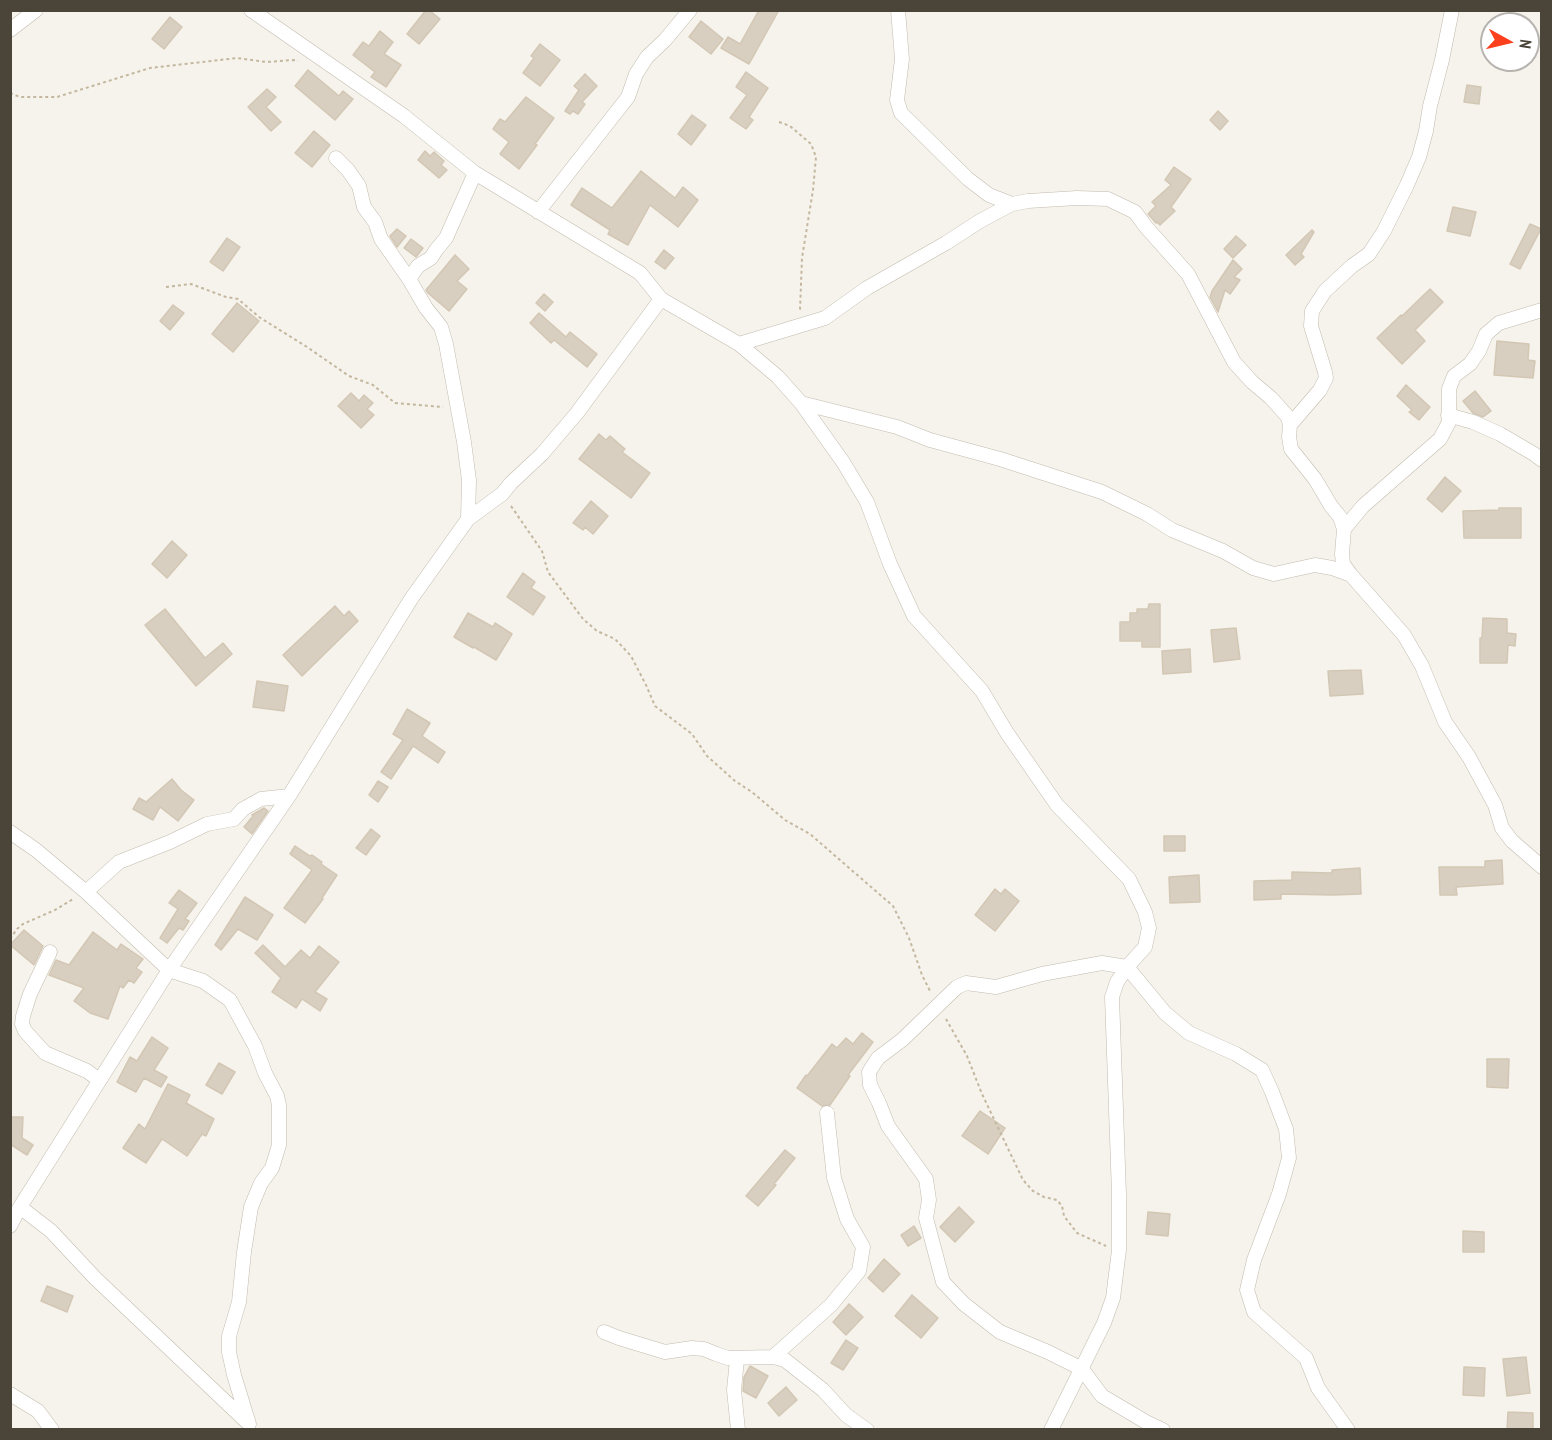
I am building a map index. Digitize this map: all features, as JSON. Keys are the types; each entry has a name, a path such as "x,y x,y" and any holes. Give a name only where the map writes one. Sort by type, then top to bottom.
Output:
{"street":[{"path":"10,30 36,10"},
{"path":"252,10 404,116 475,173 640,273 661,298 740,344 778,377 801,403 843,462 867,502 890,564 914,616 982,691 1007,733 1057,805 1129,879 1145,912 1149,928 1145,947 1117,982 1112,997 1119,1194 1119,1250 1113,1298 1104,1323 1052,1430"},
{"path":"538,212 628,97 636,74 647,57 665,40 690,10"},
{"path":"898,10 902,59 897,100 901,113 968,179 989,195 1012,204"},
{"path":"1290,425 1320,390 1326,378 1311,326 1312,312 1325,291 1369,254 1384,231 1419,157 1452,10"},
{"path":"336,158 359,186 364,207 375,222 381,239 441,327 464,442 469,480 468,519"},
{"path":"409,279 418,266 431,258 446,238 475,173"},
{"path":"740,344 825,318 867,288 946,243 980,220 1012,204 1067,198 1108,199 1135,212 1188,274 1234,362 1288,417 1291,448 1340,517 1344,529 1343,564 1404,635 1422,666 1446,722 1495,805 1503,828 1512,841 1542,867"},
{"path":"252,1427 95,1278 51,1231 14,1214 169,970 290,796 411,599 468,519 502,494 542,454 577,412 661,298"},
{"path":"1344,529 1363,506 1440,439 1449,422 1449,389 1454,376 1470,364 1479,351 1486,333 1499,323 1542,310"},
{"path":"801,403 897,427 930,440 990,456 1102,492 1147,514 1172,530 1222,551 1253,568 1274,574 1315,565 1351,575"},
{"path":"1448,415 1473,422 1500,434 1542,460"},
{"path":"86,892 118,862 170,842 207,824 234,819 243,809 261,799 290,796"},
{"path":"10,832 36,850 86,892 169,970 203,981 230,1000 255,1046 264,1073 277,1096 279,1145 272,1168 261,1183 251,1206 238,1302 229,1336 232,1364 252,1427"},
{"path":"50,952 30,994 22,1024 25,1031 45,1053 87,1071 99,1080"},
{"path":"1163,1430 1102,1395 1082,1369 1000,1332 964,1304 943,1282 926,1218 929,1200 926,1179 888,1126 870,1085 869,1072 878,1058 902,1040 957,987 966,983 996,987 1042,974 1102,963 1127,967 1165,1013 1189,1033 1236,1054 1262,1070 1286,1129 1290,1158 1254,1260 1247,1290 1254,1312 1306,1358 1318,1388 1348,1430"},
{"path":"773,1357 831,1305 859,1271 863,1247 847,1219 834,1178 827,1113"},
{"path":"604,1332 665,1352 704,1348 716,1354 738,1359 773,1357 785,1360 823,1390 846,1415 867,1430"},
{"path":"738,1359 734,1390 738,1430"},
{"path":"10,1394 38,1412 52,1430"}],"path":[{"path":"10,93 20,97 57,97 150,68 237,58 266,62 294,60 314,65 322,59"},
{"path":"779,122 790,126 811,144 816,157 802,258 799,326"},
{"path":"166,287 191,284 238,299 258,317 307,346 349,376 373,385 395,403 458,409"},
{"path":"502,494 542,551 548,572 583,619 597,631 615,639 631,656 655,706 692,734 707,756 735,781 785,820 810,834 893,906 909,938 922,975 967,1056 982,1094 1023,1180 1033,1191 1057,1200 1062,1206 1064,1216 1077,1233 1119,1250"},
{"path":"10,939 23,924 55,910 86,892"}],"building":[{"path":"426,10 440,19 419,44 407,34"},
{"path":"759,10 779,10 749,64 721,48 728,37 740,44"},
{"path":"170,17 182,27 164,49 152,39"},
{"path":"701,21 723,39 711,54 689,37"},
{"path":"380,31 393,42 384,54 401,65 386,87 371,77 375,72 353,55 363,42 369,46"},
{"path":"540,44 560,60 540,86 523,73 534,58 531,56"},
{"path":"308,70 339,96 343,91 353,99 335,120 295,86"},
{"path":"746,72 768,88 749,117 753,120 746,129 730,118 747,95 736,87"},
{"path":"585,74 597,86 582,102 585,104 578,114 573,111 570,114 565,111 579,90 574,86"},
{"path":"1467,85 1481,87 1479,104 1464,102"},
{"path":"267,89 276,97 266,107 281,122 271,131 248,107"},
{"path":"526,97 554,118 519,169 500,154 509,142 493,129 500,119 505,122"},
{"path":"1218,111 1228,121 1220,130 1210,120"},
{"path":"692,115 706,125 691,145 678,134"},
{"path":"314,131 330,145 312,167 295,153"},
{"path":"425,151 430,156 434,152 444,161 441,165 447,170 439,178 418,160"},
{"path":"1174,167 1191,179 1171,207 1175,211 1160,225 1148,214 1156,206 1152,202 1171,185 1165,180"},
{"path":"641,171 675,198 683,187 698,200 678,227 650,205 628,245 608,234 610,230 571,205 582,188 612,208"},
{"path":"1453,207 1476,212 1470,236 1447,231"},
{"path":"1530,224 1541,229 1520,269 1510,264"},
{"path":"397,229 406,236 397,247 390,236"},
{"path":"1312,230 1314,232 1301,254 1304,257 1295,265 1286,255"},
{"path":"1236,236 1246,245 1233,258 1224,249"},
{"path":"227,238 240,247 223,271 210,262"},
{"path":"411,239 423,248 416,257 404,248"},
{"path":"664,250 674,258 665,269 655,262"},
{"path":"455,255 469,269 457,281 467,289 449,311 426,290"},
{"path":"1233,260 1242,269 1234,277 1240,280 1230,294 1225,290 1218,312 1210,297"},
{"path":"1430,289 1443,302 1415,330 1425,341 1402,364 1377,338"},
{"path":"544,294 553,302 545,311 536,303"},
{"path":"237,303 259,321 233,352 212,334"},
{"path":"173,305 184,313 170,330 160,321"},
{"path":"539,313 566,337 570,332 597,354 587,367 554,340 551,343 530,323"},
{"path":"1497,341 1529,344 1528,360 1535,361 1533,378 1494,375"},
{"path":"1406,385 1430,407 1419,420 1409,412 1412,410 1397,396"},
{"path":"1475,391 1491,411 1483,417 1473,413 1463,401"},
{"path":"351,393 359,401 364,395 373,403 367,409 374,415 361,428 338,406"},
{"path":"599,434 606,440 610,436 625,449 622,452 650,473 631,498 579,459"},
{"path":"1445,477 1461,491 1442,512 1427,499"},
{"path":"591,501 608,516 593,534 585,527 583,530 573,523"},
{"path":"1499,508 1521,508 1521,538 1464,538 1463,511 1499,510"},
{"path":"172,541 187,555 167,578 152,564"},
{"path":"523,573 535,582 531,588 545,597 533,615 507,597"},
{"path":"1149,604 1160,604 1160,647 1142,647 1142,641 1120,641 1120,622 1130,622 1130,613 1137,613 1137,609 1148,609"},
{"path":"335,606 344,616 349,611 358,621 302,676 283,655"},
{"path":"165,609 205,658 223,643 232,654 196,686 145,625"},
{"path":"468,613 493,627 495,623 512,634 496,660 454,637"},
{"path":"1483,618 1507,619 1507,633 1516,634 1515,646 1508,645 1507,663 1480,663"},
{"path":"1236,628 1240,659 1214,662 1211,630"},
{"path":"1190,649 1191,672 1163,674 1162,651"},
{"path":"1361,670 1363,694 1330,696 1328,671"},
{"path":"257,681 288,686 284,711 253,707"},
{"path":"407,709 430,723 422,736 445,752 438,763 413,746 391,779 381,772 403,740 393,734"},
{"path":"172,779 194,800 178,821 160,807 153,820 133,809 139,798 146,802"},
{"path":"378,781 388,787 378,802 369,795"},
{"path":"264,808 268,811 252,834 244,827 252,815"},
{"path":"371,829 380,836 366,855 356,848"},
{"path":"1164,836 1185,836 1185,851 1164,851"},
{"path":"295,846 310,856 312,855 337,875 305,923 284,908 312,870 290,854"},
{"path":"1502,860 1503,884 1456,887 1457,895 1440,895 1439,867 1485,867 1485,861"},
{"path":"1360,868 1361,894 1281,894 1281,899 1254,900 1254,881 1292,880 1292,872 1332,873 1332,870"},
{"path":"1199,875 1200,902 1170,903 1169,877"},
{"path":"995,889 1001,894 1005,889 1019,901 995,931 975,915"},
{"path":"179,890 197,903 185,919 189,921 183,930 179,928 167,943 160,938 178,909 169,903"},
{"path":"245,897 273,915 257,940 238,929 221,950 215,945"},
{"path":"24,930 43,946 34,965 10,945"},
{"path":"93,932 117,950 121,944 143,959 136,968 142,972 134,983 129,980 123,988 120,986 108,1019 90,1013 74,1001 84,988 49,975 56,960 69,965"},
{"path":"263,945 285,967 301,950 310,958 319,946 339,962 315,992 327,999 320,1011 302,999 296,1008 272,992 281,978 255,953"},
{"path":"862,1033 873,1042 848,1075 850,1076 830,1105 822,1106 797,1088 832,1044 837,1048 846,1038 853,1044"},
{"path":"152,1037 168,1048 154,1070 167,1077 161,1087 144,1078 136,1092 117,1082 130,1057 137,1061"},
{"path":"1487,1059 1509,1059 1508,1088 1487,1087"},
{"path":"219,1063 235,1072 222,1094 206,1085"},
{"path":"168,1084 190,1095 186,1103 214,1119 206,1136 202,1134 187,1156 162,1139 146,1163 123,1148 139,1124 145,1129"},
{"path":"980,1111 1005,1128 988,1154 962,1136"},
{"path":"10,1117 23,1117 22,1138 33,1145 27,1155 10,1144"},
{"path":"785,1150 795,1158 758,1206 746,1196"},
{"path":"959,1207 974,1222 955,1242 940,1227"},
{"path":"1148,1212 1170,1214 1168,1236 1146,1234"},
{"path":"914,1226 921,1238 908,1246 901,1235"},
{"path":"1463,1231 1484,1232 1484,1252 1463,1252"},
{"path":"884,1259 900,1274 883,1292 868,1278"},
{"path":"47,1286 73,1296 67,1312 41,1301"},
{"path":"912,1295 938,1318 921,1338 895,1316"},
{"path":"849,1304 863,1317 846,1335 833,1322"},
{"path":"846,1340 858,1348 843,1370 831,1363"},
{"path":"1526,1357 1530,1393 1507,1396 1503,1359"},
{"path":"750,1366 768,1376 756,1398 743,1391 744,1377"},
{"path":"1464,1367 1485,1368 1484,1396 1463,1395"},
{"path":"786,1387 797,1400 779,1416 768,1403"},
{"path":"1508,1412 1533,1413 1533,1430 1507,1430"}]}
